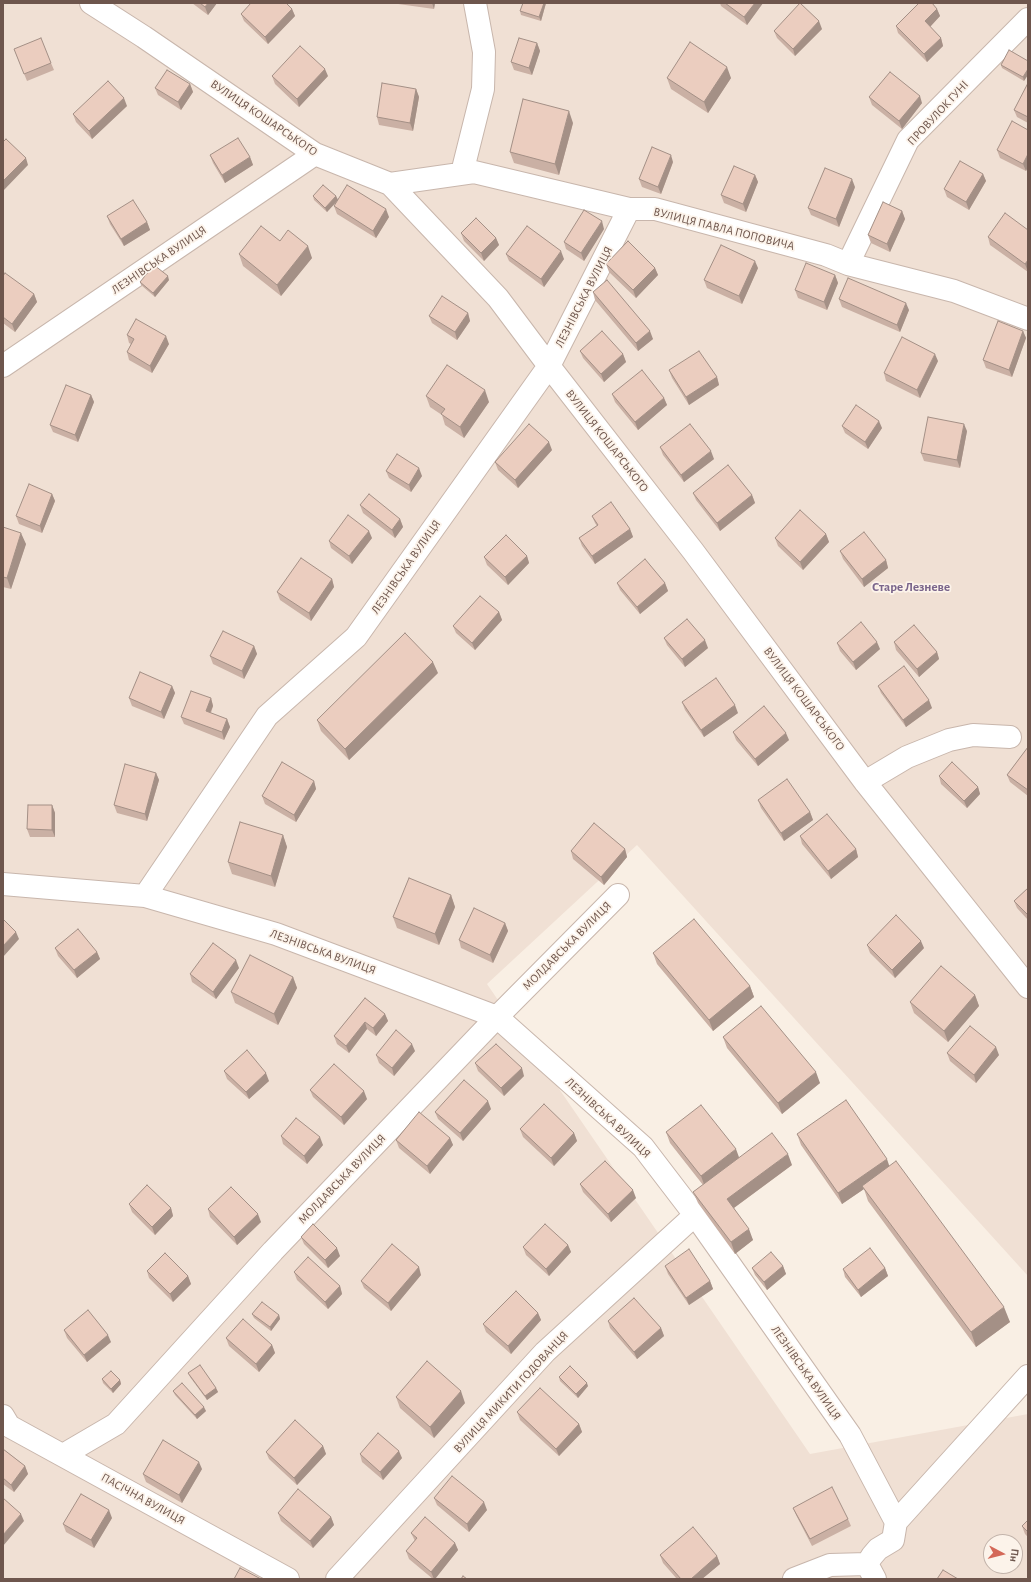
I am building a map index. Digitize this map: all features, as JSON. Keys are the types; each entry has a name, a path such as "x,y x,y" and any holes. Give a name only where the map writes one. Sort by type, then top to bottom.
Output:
{"street":[{"name":"ВУЛИЦЯ КОШАРСЬКОГО","path":"91,3 144,37 314,154 390,184 498,298 693,551 865,782 1026,981"},
{"path":"462,173 482,89 484,52 475,3"},
{"name":"ПРОВУЛОК ГУНІ","path":"848,264 908,140 1028,19"},
{"name":"ЛЕЗНІВСЬКА ВУЛИЦЯ","path":"3,366 314,154"},
{"name":"ВУЛИЦЯ ПАВЛА ПОПОВИЧА","path":"390,184 474,172 629,209 655,209 826,255 848,264 954,291 1028,319"},
{"name":"ЛЕЗНІВСЬКА ВУЛИЦЯ","path":"145,896 266,716 356,637 549,366 629,209"},
{"path":"865,782 907,757 949,740 973,735 1010,737"},
{"name":"ЛЕЗНІВСЬКА ВУЛИЦЯ","path":"3,884 145,896 276,934 497,1017 643,1147 695,1215 850,1435 896,1522"},
{"name":"МОЛДАВСЬКА ВУЛИЦЯ","path":"62,1455 116,1424 273,1252 497,1017 618,894"},
{"name":"ВУЛИЦЯ МИКИТИ ГОДОВАНЦЯ","path":"337,1579 545,1352 695,1215"},
{"path":"794,1579 830,1565 871,1571 872,1556 893,1540 896,1522 1028,1376"},
{"name":"ПАСІЧНА ВУЛИЦЯ","path":"5,1425 288,1579"}],"shaded area":[{"path":"3,3 1028,3 1028,1276 637,845 487,984 810,1454 1028,1414 1028,1579 3,1579"}],"building":[{"path":"200,3 208,3 205,7"},
{"path":"251,3 286,3 292,9 265,37 241,14"},
{"path":"523,3 544,3 539,17 520,11"},
{"path":"725,3 755,3 744,17"},
{"path":"800,3 819,21 793,49 774,31"},
{"path":"919,3 932,3 937,9 925,21 941,38 924,54 896,26"},
{"path":"41,38 51,63 24,74 14,49"},
{"path":"519,38 537,43 529,68 511,62"},
{"path":"690,42 727,67 704,102 667,78"},
{"path":"300,46 325,69 297,99 272,76"},
{"path":"1009,50 1028,61 1028,69 1023,77 1001,65"},
{"path":"167,70 190,84 178,102 155,88"},
{"path":"890,72 920,96 899,121 869,97"},
{"path":"108,81 124,98 89,131 73,114"},
{"path":"382,83 416,89 410,123 377,117"},
{"path":"1028,83 1028,117 1014,110"},
{"path":"523,99 569,111 555,164 510,152"},
{"path":"1012,121 1028,130 1028,154 1023,164 997,150"},
{"path":"238,138 250,157 222,175 210,155"},
{"path":"6,139 26,158 3,181 3,142"},
{"path":"652,147 671,155 658,187 639,179"},
{"path":"960,161 983,174 966,202 944,189"},
{"path":"734,166 755,175 743,204 721,195"},
{"path":"825,168 852,179 836,219 808,208"},
{"path":"323,185 336,196 325,208 313,196"},
{"path":"347,185 386,209 373,231 334,206"},
{"path":"133,200 147,222 121,239 107,216"},
{"path":"883,202 902,211 887,244 868,235"},
{"path":"584,210 602,221 581,253 564,242"},
{"path":"1005,213 1028,230 1028,260 1025,264 988,237"},
{"path":"476,218 496,238 481,253 461,233"},
{"path":"261,226 280,241 288,230 308,246 277,285 239,254"},
{"path":"527,226 561,251 541,279 506,254"},
{"path":"628,241 655,268 633,290 606,264"},
{"path":"721,245 755,261 739,296 704,280"},
{"path":"806,263 835,275 824,302 795,290"},
{"path":"154,265 168,276 153,293 140,282"},
{"path":"5,273 34,294 12,324 3,317 3,276"},
{"path":"848,278 906,303 897,325 839,299"},
{"path":"607,280 650,331 636,343 593,292"},
{"path":"442,296 468,313 455,332 429,316"},
{"path":"136,319 166,336 150,366 127,352 134,339 127,335"},
{"path":"998,321 1023,331 1009,370 983,360"},
{"path":"602,331 623,354 601,374 580,351"},
{"path":"902,337 935,354 917,390 884,373"},
{"path":"699,351 717,377 686,397 669,370"},
{"path":"447,365 485,390 460,427 441,414 445,409 426,396"},
{"path":"642,370 664,398 635,422 612,394"},
{"path":"66,385 91,395 75,435 50,425"},
{"path":"856,405 879,421 865,442 842,426"},
{"path":"928,417 964,424 957,460 921,453"},
{"path":"529,424 549,442 515,480 495,462"},
{"path":"690,424 711,451 681,475 660,447"},
{"path":"397,454 419,468 409,485 386,471"},
{"path":"728,465 752,495 717,523 693,493"},
{"path":"29,484 52,494 40,526 16,516"},
{"path":"369,494 400,519 392,530 360,505"},
{"path":"611,502 630,529 592,556 579,538 598,525 592,516"},
{"path":"800,510 826,534 800,562 775,538"},
{"path":"348,515 369,531 349,556 329,541"},
{"path":"3,527 21,533 7,578 3,577"},
{"path":"864,532 886,560 862,579 840,551"},
{"path":"506,535 527,556 505,577 484,557"},
{"path":"301,558 332,579 309,613 277,592"},
{"path":"645,559 665,583 637,607 617,583"},
{"path":"480,596 499,612 472,643 453,626"},
{"path":"687,619 705,640 682,659 664,638"},
{"path":"861,622 877,642 853,662 837,643"},
{"path":"914,625 937,652 917,669 894,642"},
{"path":"223,631 254,646 242,671 210,656"},
{"path":"405,633 433,662 345,749 317,720"},
{"path":"904,666 929,700 903,720 878,686"},
{"path":"140,672 172,686 161,712 129,698"},
{"path":"716,678 735,705 701,730 682,702"},
{"path":"191,691 211,698 206,711 227,719 222,732 181,717"},
{"path":"764,706 786,733 755,759 733,732"},
{"path":"1028,747 1028,790 1007,775"},
{"path":"282,762 314,781 294,815 262,796"},
{"path":"952,762 978,787 964,801 939,776"},
{"path":"125,764 156,773 145,814 114,805"},
{"path":"787,779 810,812 781,833 758,800"},
{"path":"28,805 52,805 52,830 27,829"},
{"path":"827,814 856,849 828,871 800,836"},
{"path":"240,822 283,835 271,876 228,862"},
{"path":"594,823 625,849 601,877 571,851"},
{"path":"409,878 451,895 435,934 393,917"},
{"path":"1028,888 1028,915 1014,901"},
{"path":"474,908 505,923 490,955 459,940"},
{"path":"896,915 921,941 892,970 867,945"},
{"path":"3,919 16,932 3,946"},
{"path":"694,919 750,986 709,1020 653,953"},
{"path":"78,929 97,952 74,970 55,948"},
{"path":"213,943 236,960 213,992 190,974"},
{"path":"250,955 293,977 274,1014 231,992"},
{"path":"941,966 975,995 944,1031 910,1002"},
{"path":"365,998 385,1014 373,1028 365,1022 346,1046 334,1036"},
{"path":"761,1006 816,1072 778,1103 723,1037"},
{"path":"970,1026 996,1047 974,1075 947,1053"},
{"path":"396,1030 412,1044 392,1068 376,1055"},
{"path":"496,1044 522,1068 501,1088 475,1063"},
{"path":"247,1050 266,1073 246,1092 224,1071"},
{"path":"334,1064 364,1091 341,1117 310,1090"},
{"path":"464,1080 488,1101 460,1133 435,1112"},
{"path":"846,1100 887,1159 838,1193 797,1134"},
{"path":"544,1104 574,1133 551,1158 520,1129"},
{"path":"701,1105 736,1149 701,1176 666,1132"},
{"path":"419,1112 450,1138 427,1166 396,1140"},
{"path":"296,1118 320,1137 304,1156 281,1136"},
{"path":"772,1133 788,1154 727,1199 749,1229 731,1242 693,1192"},
{"path":"605,1161 633,1190 608,1214 580,1184"},
{"path":"896,1161 1004,1307 971,1332 862,1186"},
{"path":"147,1185 171,1208 152,1227 129,1204"},
{"path":"231,1187 258,1214 234,1237 208,1209"},
{"path":"313,1224 337,1248 325,1260 301,1237"},
{"path":"545,1224 568,1245 546,1269 523,1247"},
{"path":"392,1244 419,1267 388,1303 361,1281"},
{"path":"870,1248 885,1268 858,1290 843,1269"},
{"path":"689,1249 710,1281 686,1298 665,1266"},
{"path":"771,1252 783,1266 764,1282 752,1268"},
{"path":"165,1253 188,1276 170,1294 147,1271"},
{"path":"308,1257 340,1286 325,1302 294,1272"},
{"path":"516,1291 538,1313 508,1346 483,1324"},
{"path":"634,1298 661,1328 634,1352 608,1321"},
{"path":"262,1302 279,1315 270,1327 252,1314"},
{"path":"88,1310 108,1335 84,1355 64,1330"},
{"path":"243,1319 272,1345 256,1364 226,1338"},
{"path":"427,1361 461,1391 430,1427 396,1397"},
{"path":"200,1365 216,1388 205,1396 188,1373"},
{"path":"570,1366 587,1383 576,1394 559,1377"},
{"path":"111,1371 120,1380 111,1389 102,1379"},
{"path":"182,1383 204,1407 195,1415 173,1391"},
{"path":"540,1388 579,1424 556,1449 517,1412"},
{"path":"295,1420 323,1446 294,1478 266,1452"},
{"path":"378,1433 399,1451 380,1472 360,1454"},
{"path":"163,1440 199,1462 179,1495 143,1474"},
{"path":"3,1449 25,1466 11,1485 3,1478"},
{"path":"452,1476 484,1502 467,1524 434,1498"},
{"path":"832,1487 848,1519 810,1539 793,1508"},
{"path":"298,1489 331,1517 310,1541 278,1513"},
{"path":"81,1494 109,1510 91,1540 63,1524"},
{"path":"3,1498 21,1514 3,1535"},
{"path":"425,1517 455,1543 431,1572 406,1551 417,1538 411,1533"},
{"path":"1028,1520 1028,1532 1022,1526"},
{"path":"693,1527 717,1556 691,1579 681,1579 660,1555"},
{"path":"240,1568 261,1579 234,1579"},
{"path":"943,1570 958,1579 937,1579"}],"district":[{"name":"Старе Лезневе","path":"911,587"}]}
